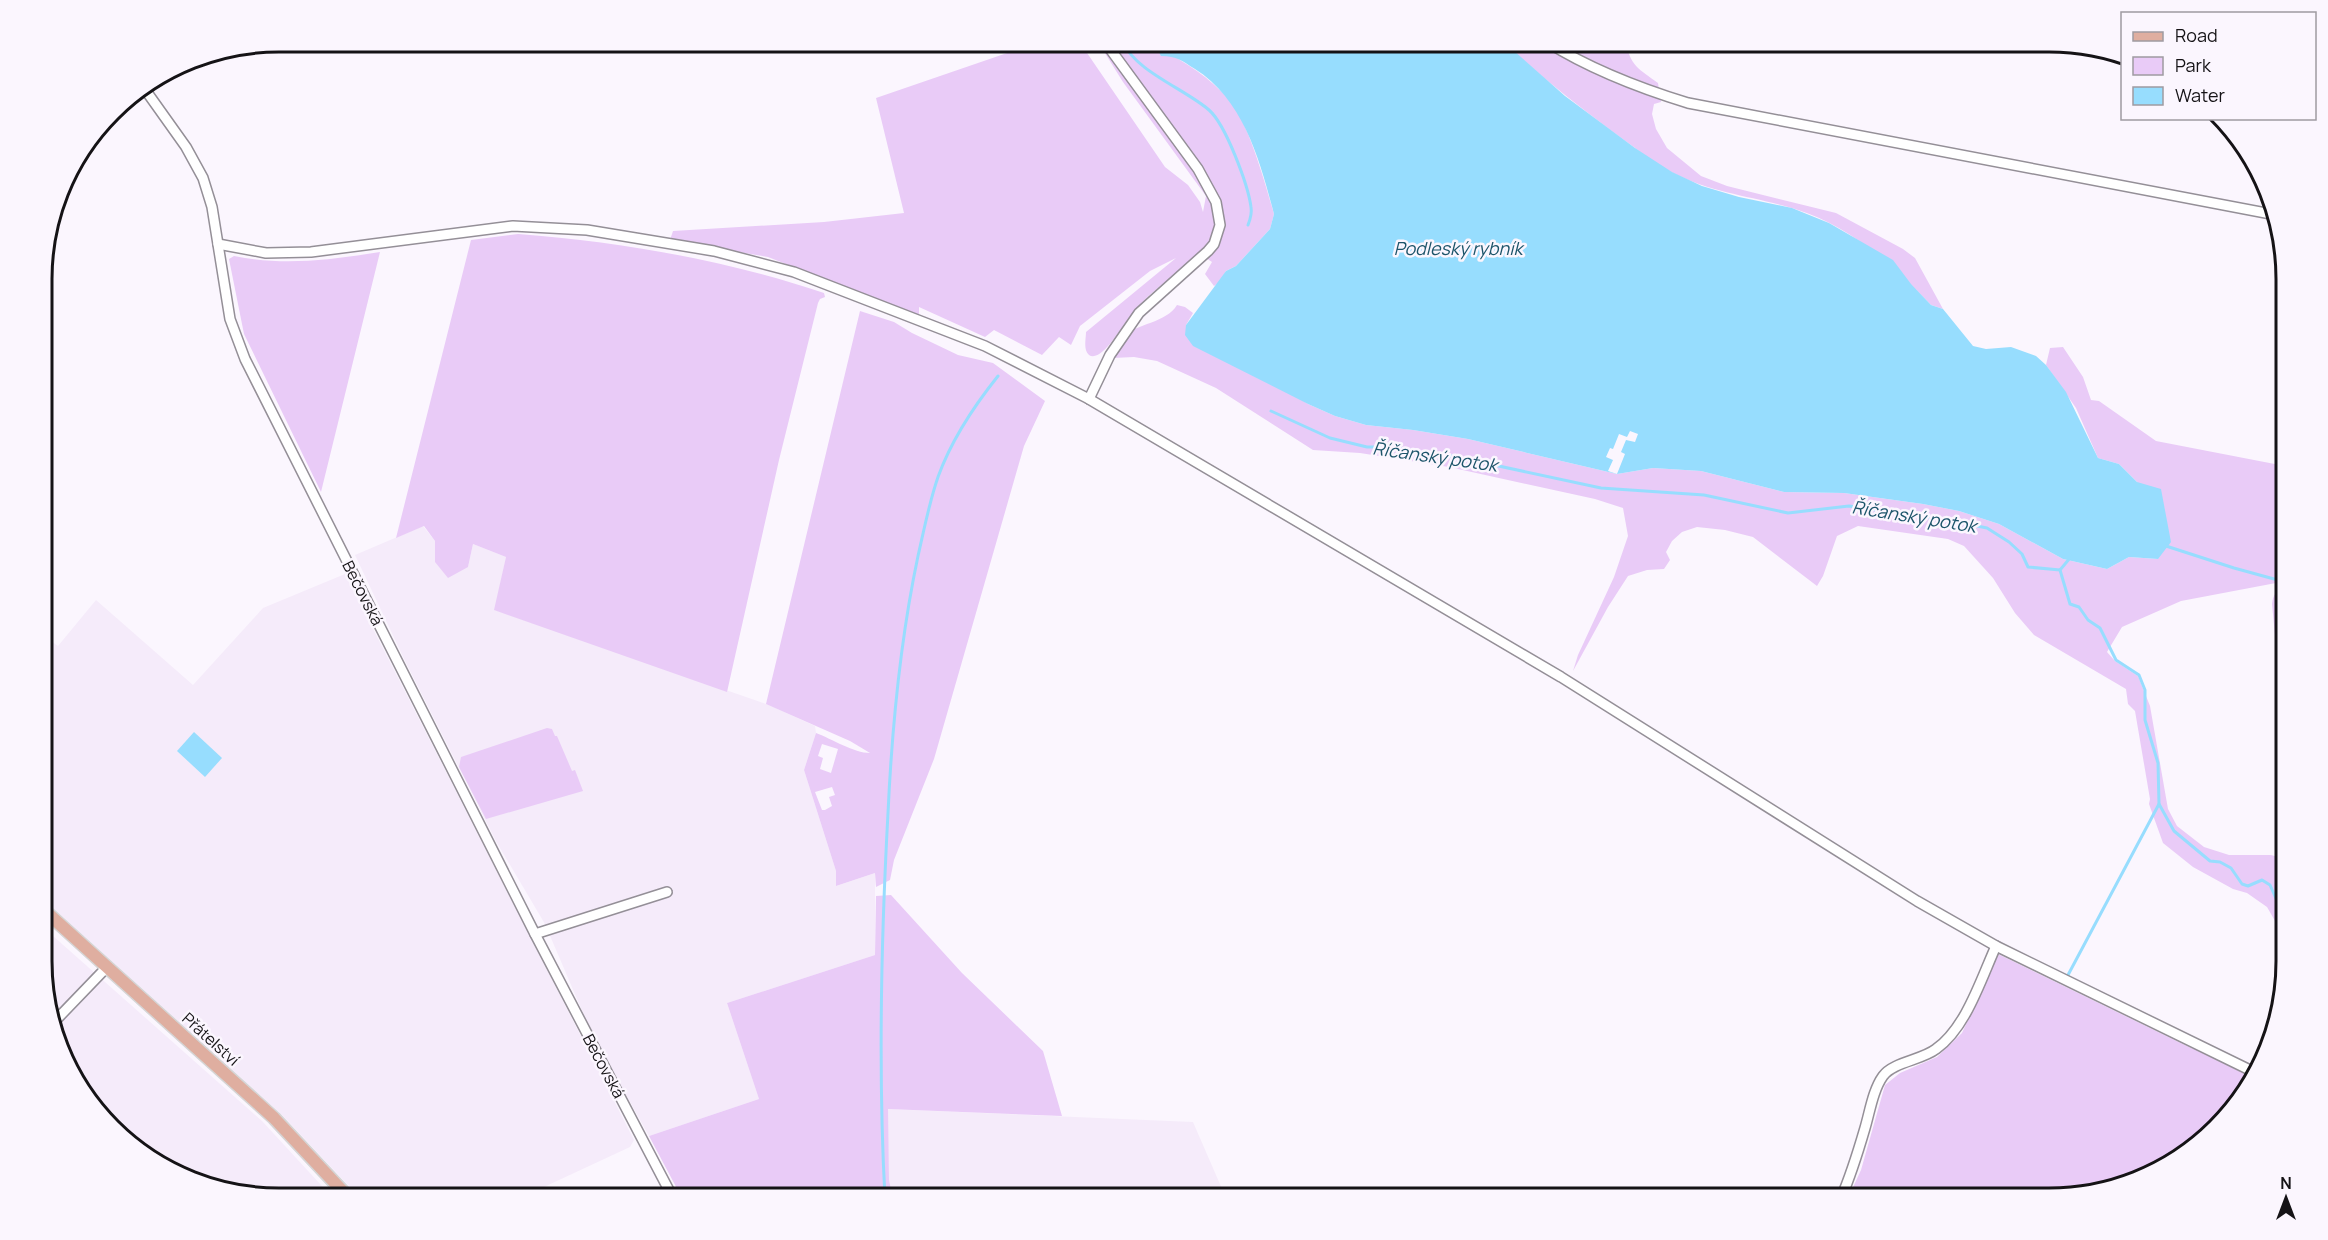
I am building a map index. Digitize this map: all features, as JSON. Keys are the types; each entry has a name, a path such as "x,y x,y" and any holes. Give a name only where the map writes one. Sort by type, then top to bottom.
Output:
{"main road":[{"name":"Přátelství","path":"53,918 274,1118 340,1188"}],"street":[{"path":"1089,399 1110,355 1139,313 1208,252 1214,244 1220,225 1216,202 1198,169 1112,52"},
{"path":"1564,52 1589,66 1688,103 2265,212"},
{"name":"Bečovská","path":"148,94 186,147 203,178 212,207 230,319 245,358 535,934 668,1188"},
{"path":"218,244 266,253 311,252 513,226 587,230 714,251 794,272 985,346 1089,399 1561,677 1917,901 1996,946 2248,1069"},
{"path":"535,934 667,892"},
{"path":"1845,1188 1854,1168 1876,1089 1884,1074 1896,1066 1922,1058 1947,1040 1960,1024 1996,946"},
{"path":"59,1016 107,967"}],"shaded area":[{"path":"423,526 435,541 435,562 468,567 473,544 506,557 495,610 769,705 815,726 816,733 804,770 836,871 836,886 875,873 875,955 727,1003 759,1099 649,1136 592,1034 545,924 497,843 406,663 355,555"},
{"path":"345,574 634,1140 630,1147 544,1187 351,1188 282,1115 53,908 53,642 58,646 96,600 193,685 263,608"},
{"path":"53,936 262,1121 324,1188 250,1186 221,1180 179,1164 141,1141 99,1099 76,1061 60,1019 54,990"},
{"path":"887,1109 1193,1122 1222,1188 891,1188"}],"green space":[{"path":"1010,52 1086,52 1165,167 1188,185 1200,202 1203,212 1206,196 1123,82 1104,52 1166,52 1215,85 1237,111 1250,139 1274,214 1270,229 1236,266 1226,271 1220,282 1214,286 1205,274 1212,262 1200,254 1143,301 1105,349 1094,356 1087,353 1085,347 1086,332 1176,258 1150,271 1080,326 1071,345 1059,337 1042,355 994,330 985,337 919,307 919,316 768,257 670,240 673,231 824,222 904,213 876,98"},
{"path":"1515,52 1629,52 1633,62 1658,83 1661,102 1654,104 1652,114 1656,129 1667,148 1701,176 1727,186 1836,213 1903,249 1915,258 1943,309 1931,305 1885,261 1834,225 1795,209 1704,186 1673,173 1569,98"},
{"path":"518,234 635,247 673,254 749,271 824,293 825,297 818,303 779,460 727,692 494,610 506,557 473,544 468,567 448,578 435,562 435,541 424,526 396,538 471,240"},
{"path":"380,252 321,492 244,334 229,259 234,256 271,261 307,261"},
{"path":"1177,305 1185,307 1193,313 1186,325 1308,404 1335,416 1366,425 1468,439 1617,474 1653,468 1701,471 1784,492 1844,493 1923,504 1959,511 1999,524 2063,559 2107,569 2129,557 2158,559 2137,482 2119,464 2098,458 2076,408 2046,365 2050,348 2063,347 2083,377 2091,400 2099,401 2156,441 2276,464 2276,583 2181,601 2122,627 2107,652 2115,661 2138,676 2150,706 2168,809 2177,826 2204,847 2229,855 2276,856 2276,923 2267,907 2247,893 2233,889 2193,867 2163,843 2149,804 2135,711 2128,704 2126,689 2034,635 2015,613 1993,578 1964,546 1948,539 1858,526 1837,536 1823,576 1817,586 1753,537 1725,530 1697,527 1682,532 1672,541 1666,552 1670,560 1664,569 1647,570 1628,576 1573,671 1578,655 1614,577 1628,536 1623,508 1595,499 1449,467 1360,453 1313,450 1216,388 1157,361 1134,357 1113,358 1124,336 1172,311"},
{"path":"860,311 894,322 958,355 993,363 1045,401 1024,446 934,759 894,860 890,880 876,887 875,873 836,886 836,871 804,770 816,733 850,748 870,753 850,741 766,704","holes":["822,744 838,749 831,773 820,769 823,758 818,756","832,787 835,795 829,797 832,806 822,810 815,792"]},
{"path":"2276,593 2276,645 2272,604"},
{"path":"547,728 552,729 557,736 583,791 486,819 459,767 461,757"},
{"path":"891,895 962,973 1043,1051 1062,1116 888,1109 891,1188 677,1188 649,1136 759,1099 727,1003 875,955 876,896"},
{"path":"1998,954 2193,1049 2196,1048 2245,1074 2229,1099 2187,1141 2149,1164 2107,1180 2078,1186 2048,1188 1853,1188 1861,1170 1885,1085 1900,1073 1937,1057 1962,1033"}],"water":[{"name":"Podleský rybník","path":"1159,52 1515,52 1565,96 1635,148 1672,172 1702,186 1739,197 1792,208 1829,223 1893,260 1931,305 1943,309 1973,346 1986,349 2011,347 2036,356 2046,365 2066,392 2098,458 2119,464 2137,482 2161,489 2171,542 2158,559 2129,557 2107,569 2063,559 1999,524 1959,511 1844,493 1784,492 1701,471 1653,468 1617,474 1468,439 1366,425 1335,416 1308,404 1193,346 1185,335 1186,325 1226,271 1236,266 1270,229 1274,214 1263,173 1248,133 1226,97 1212,82 1183,61 1161,56"},
{"path":"194,732 222,758 205,777 177,751"}],"pier":[{"path":"1630,431 1638,434 1635,442 1626,440 1621,452 1625,454 1617,474 1608,471 1613,460 1606,457 1610,448 1613,449 1619,434 1627,437"}],"waterway":[{"name":"Říčanský potok","path":"1129,52 1149,71 1199,102 1216,118 1229,141 1246,185 1251,209 1248,225"},
{"path":"885,1188 881,1054 884,909 892,748 902,652 918,556 938,477 949,450 964,424 998,376"},
{"name":"Říčanský potok","path":"1271,411 1330,438 1367,447 1391,447 1452,456 1601,488 1704,495 1788,513 1849,506 1987,528 2009,542 2022,554 2028,567 2060,570 2070,604 2079,607 2088,620 2100,628 2116,660 2139,675 2145,690 2145,720 2158,763 2159,804 2174,831 2210,861 2220,862 2231,868 2242,884 2248,886 2262,880 2270,885 2276,898"},
{"path":"2166,546 2276,580"},
{"path":"2060,570 2070,558"},
{"path":"2068,975 2159,804"}]}
